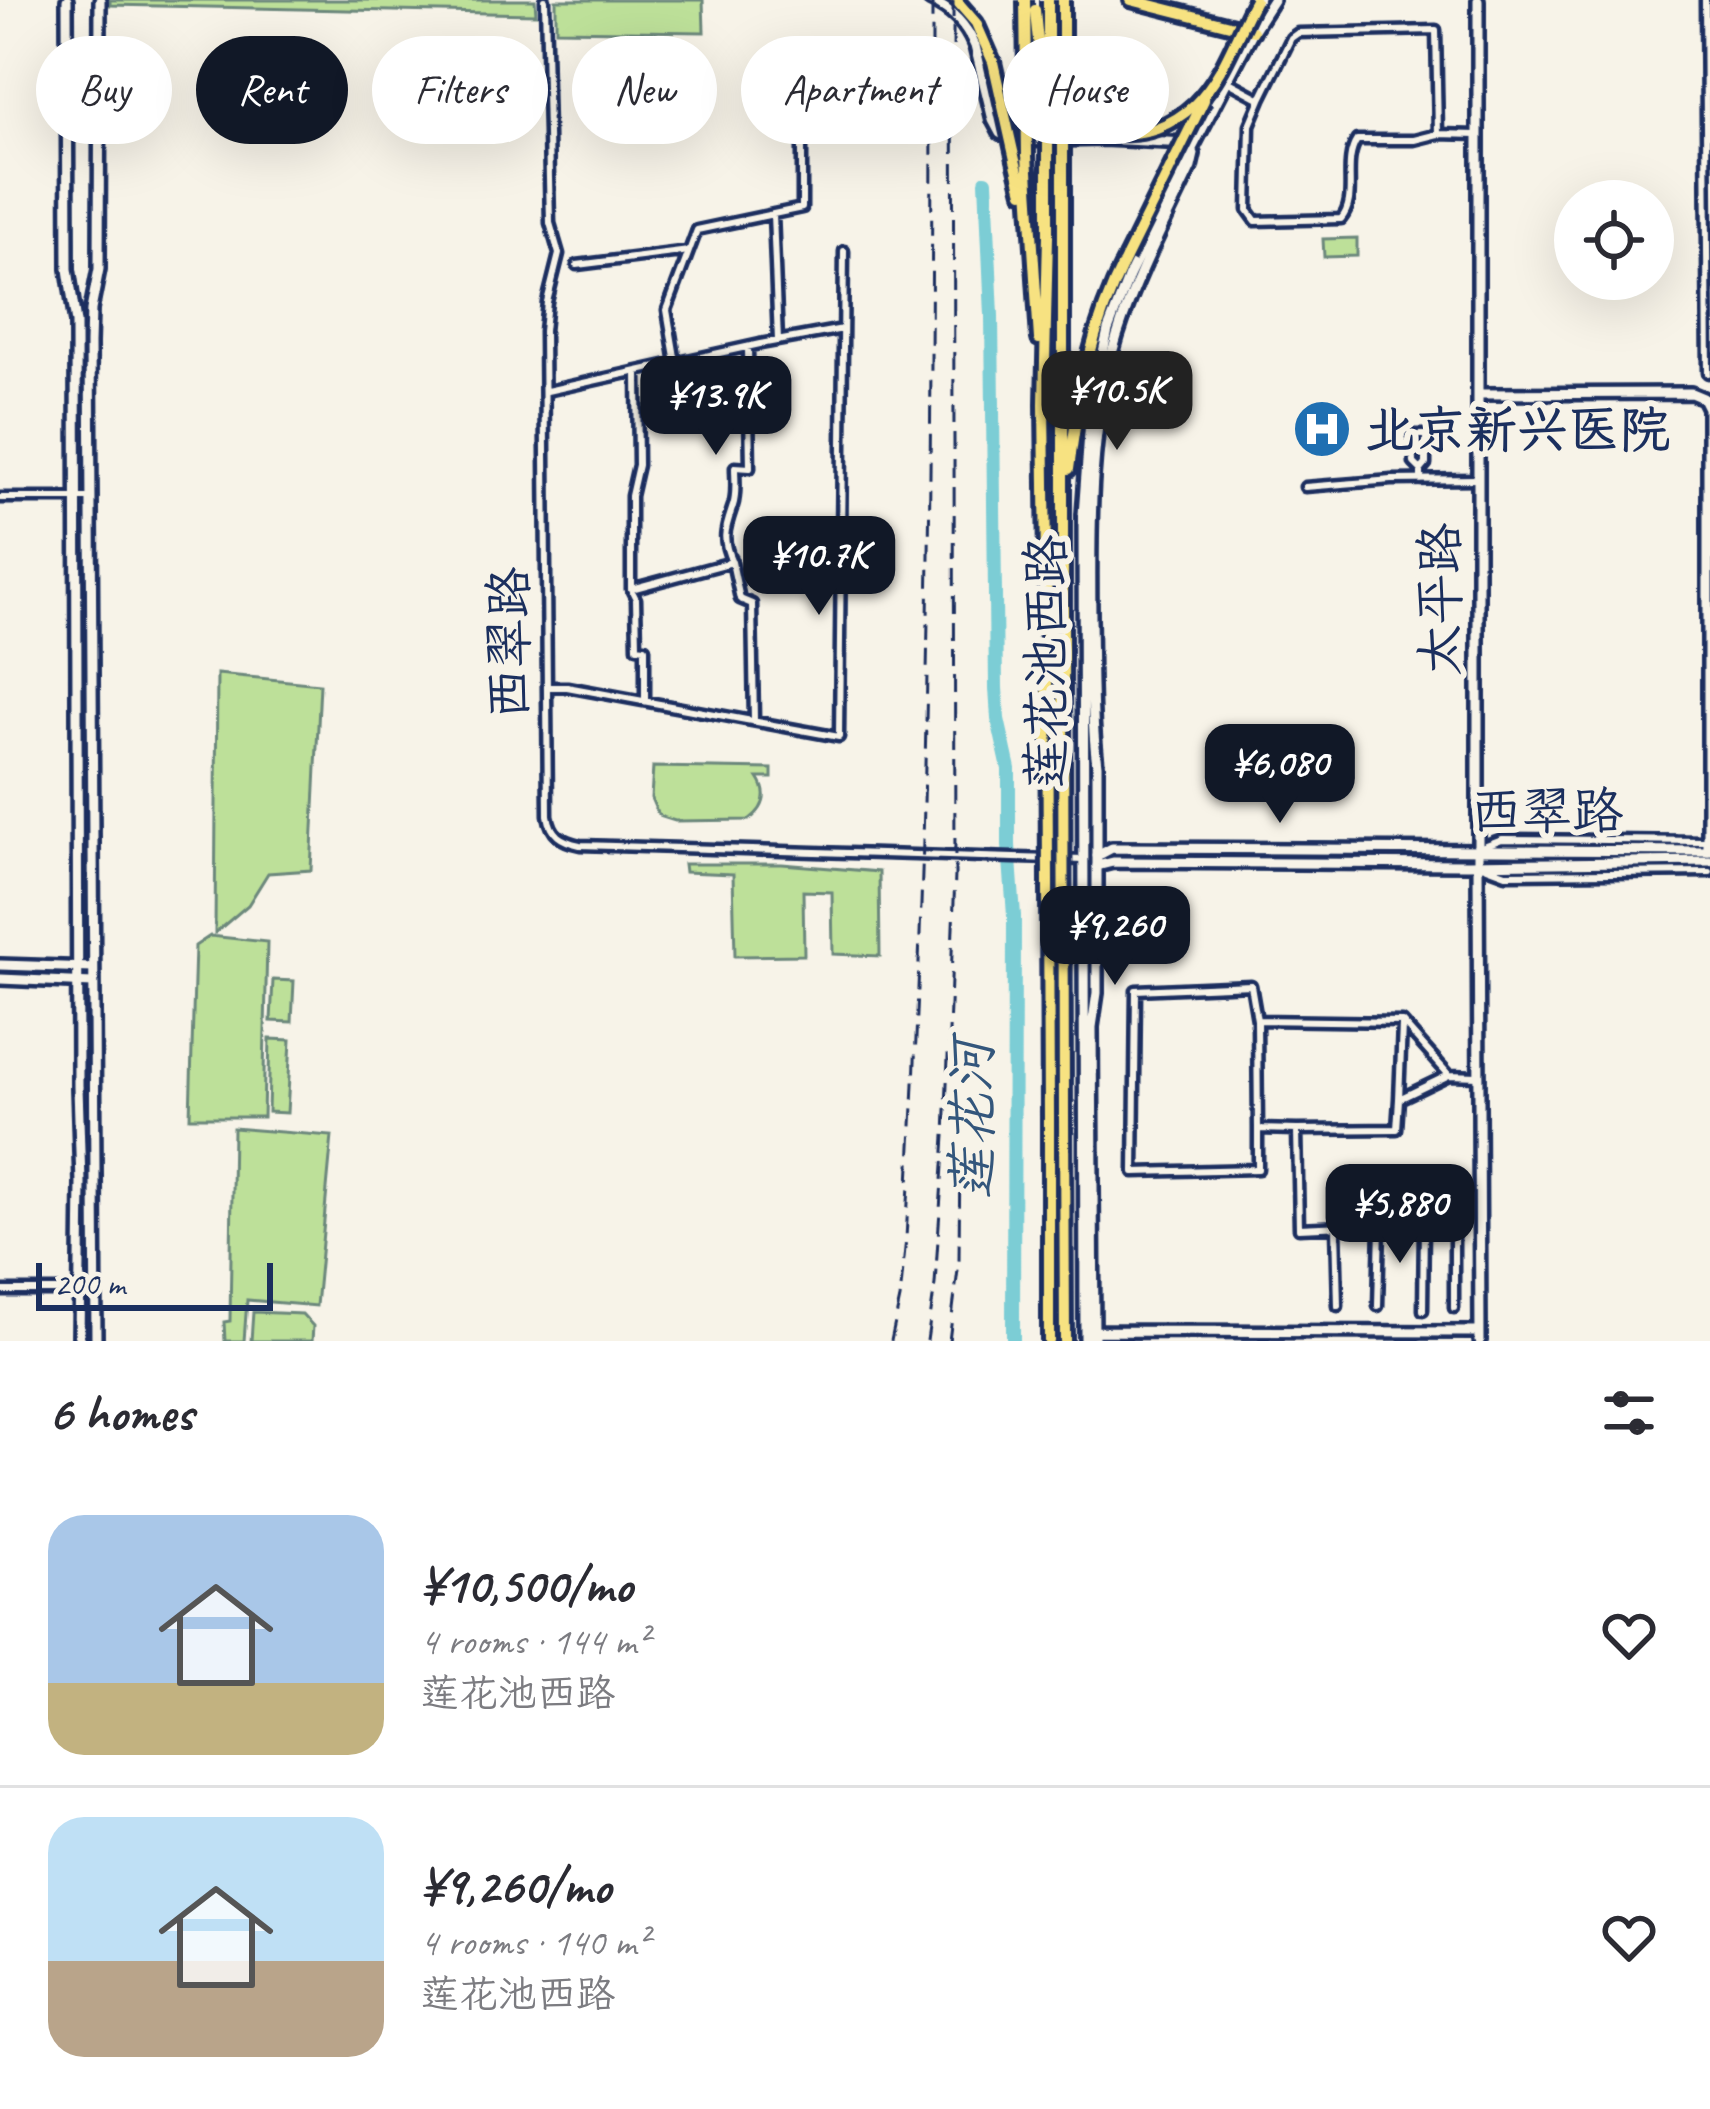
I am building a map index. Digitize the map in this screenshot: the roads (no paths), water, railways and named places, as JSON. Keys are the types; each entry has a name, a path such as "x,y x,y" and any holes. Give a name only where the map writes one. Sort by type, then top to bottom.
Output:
{"highway":[{"path":"956,0 976,22 993,62 1021,158 1031,221 1044,404"},
{"path":"1021,158 1024,0"},
{"path":"1035,0 1044,68 1062,102 1088,124 1119,133 1152,131 1184,114 1211,85"},
{"name":"莲花池西路","path":"1048,0 1044,404 1049,1341"},
{"name":"莲花池西路","path":"1063,0 1065,1341"},
{"path":"1131,0 1253,31"},
{"path":"1063,514 1077,403 1096,325 1255,0"}],"street":[{"path":"67,0 68,269 76,322 80,1341"},
{"path":"96,1341 90,343 99,268 100,0"},
{"name":"西翠路","path":"545,0 550,223 559,254 546,316 548,815 553,832 580,845 1083,860"},
{"path":"930,0 956,16 970,34 996,128 1007,138 1196,143 1274,0"},
{"name":"太平路","path":"1478,0 1480,1337"},
{"path":"1705,0 1708,374"},
{"path":"1438,134 1436,30 1298,33 1291,38 1250,125 1248,210 1256,221 1341,219 1348,211 1349,153 1357,140 1478,135"},
{"path":"1227,81 1262,99"},
{"name":"莲花池西路","path":"1084,1341 1083,515 1091,406 1108,330 1129,276 1196,143"},
{"name":"莲花池西路","path":"1094,1336 1092,1050 1097,861 1090,514 1096,436 1118,332 1191,167 1196,143"},
{"path":"676,363 667,310 697,230 802,208 802,144"},
{"path":"773,214 778,341"},
{"path":"548,687 645,700 839,737 844,250"},
{"path":"577,266 689,251"},
{"path":"547,391 843,329"},
{"path":"748,346 750,468 736,467 725,547 740,599 752,604 754,721"},
{"path":"637,371 631,590 636,598 637,647 645,648 645,700"},
{"path":"1478,394 1691,393 1703,398 1708,408 1709,849"},
{"path":"1421,470 1414,464 1413,435 1426,435 1421,480"},
{"path":"1305,488 1478,479"},
{"path":"0,498 92,498"},
{"path":"631,590 732,562"},
{"name":"西翠路","path":"1097,861 1112,848 1709,849"},
{"name":"西翠路","path":"1097,861 1478,863 1709,849"},
{"path":"1083,860 1097,861"},
{"path":"1478,863 1506,874 1710,872"},
{"path":"0,965 93,968"},
{"path":"0,979 93,983"},
{"path":"1252,985 1257,1020 1258,1169 1134,1172 1136,990 1252,985"},
{"path":"1257,1020 1402,1022 1449,1075"},
{"path":"1258,1129 1397,1130 1402,1022"},
{"path":"1399,1100 1449,1075 1479,1076"},
{"path":"1297,1130 1299,1228 1454,1221 1454,1308"},
{"path":"1423,1310 1424,1222"},
{"path":"1378,1306 1380,1224"},
{"path":"1336,1226 1338,1306"},
{"path":"0,1291 79,1292"},
{"path":"1094,1336 1480,1337"}],"waterway":[{"name":"莲花河","path":"986,181 996,688 1009,769 1014,916 1013,1341"}],"railway":[{"path":"891,1341 906,1238 925,774 932,0"},
{"path":"927,1341 945,1136 955,875 953,0"},
{"path":"949,1341 959,1262 960,1144"}],"place":[{"name":"北京新兴医院","path":"1322,429"}]}
